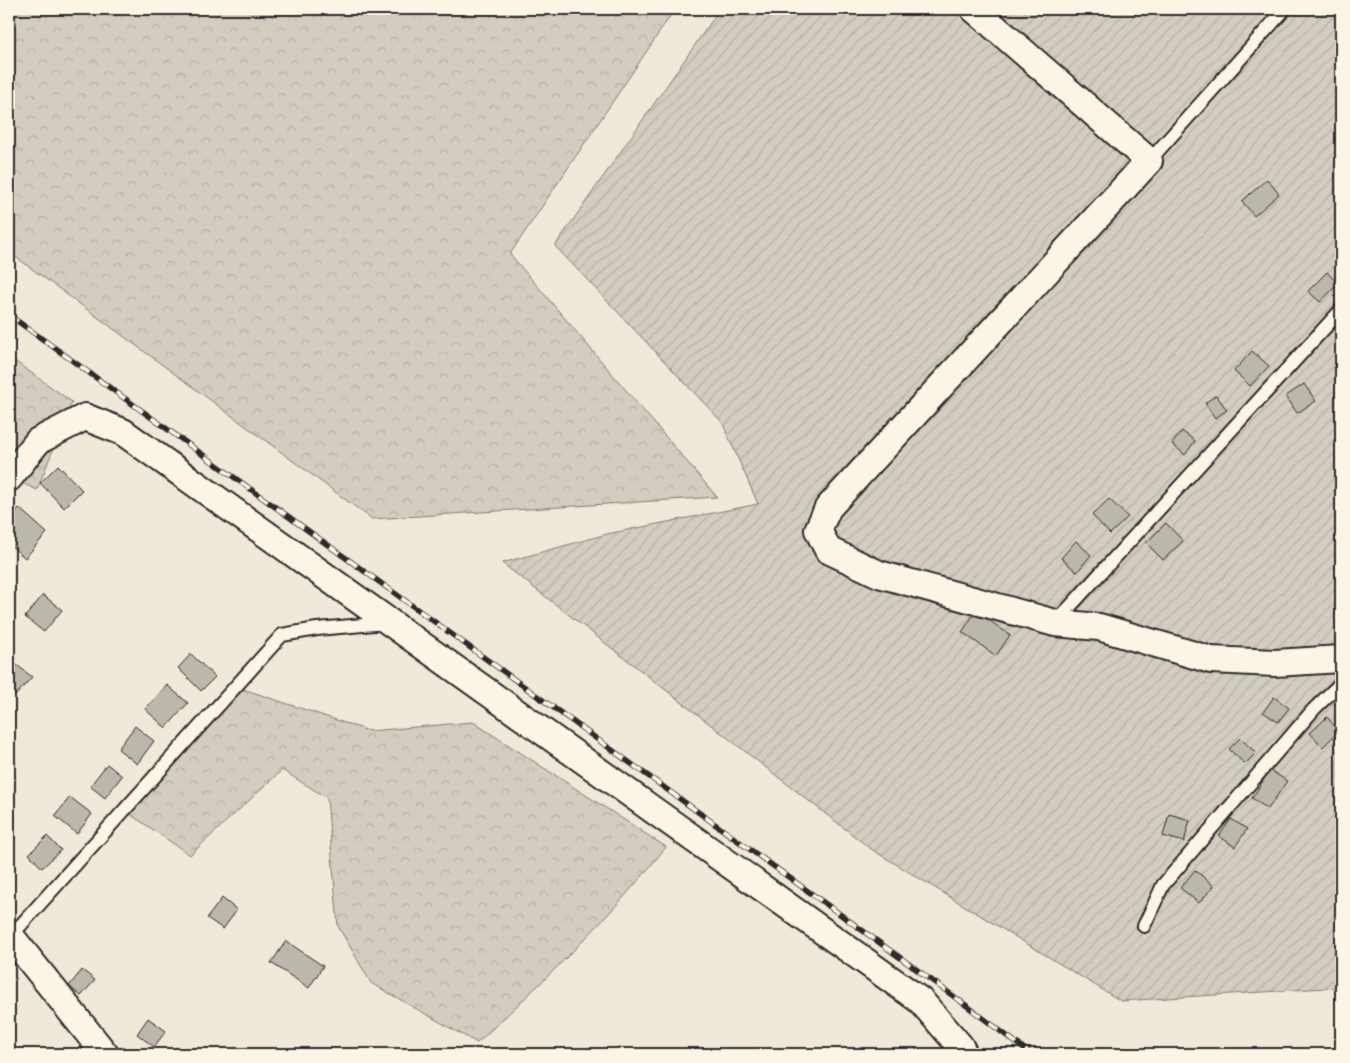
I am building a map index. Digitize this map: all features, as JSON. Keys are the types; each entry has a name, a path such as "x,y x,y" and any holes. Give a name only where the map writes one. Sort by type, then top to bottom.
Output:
{"street":[{"path":"974,9 1149,161 828,508 818,530 828,550 880,574 1055,623 1099,627 1211,660 1275,663 1341,659"},
{"path":"9,478 38,441 85,417 123,432 921,1000 960,1046 964,1054"},
{"path":"10,935 105,1054"}],"lane":[{"path":"1149,161 1285,9"},
{"path":"1055,623 1341,310"},
{"path":"10,935 282,635 317,629 391,623"},
{"path":"1144,926 1164,885 1314,709 1341,683"}],"green space":[{"path":"9,9 675,9 510,254 717,497 372,519 9,252"},
{"path":"720,9 1341,9 1341,987 1121,1001 871,849 502,563 607,534 758,504 722,422 555,246"},
{"path":"9,357 72,402 37,490 9,477"},
{"path":"234,686 369,731 473,722 666,847 622,899 575,949 477,1043 371,983 338,926 327,798 282,770 190,855 121,808 195,721"}],"building":[{"path":"1267,179 1279,194 1254,216 1242,201"},
{"path":"1327,272 1338,284 1320,302 1308,291"},
{"path":"1252,351 1269,366 1250,386 1234,371"},
{"path":"1304,384 1316,401 1297,413 1286,396"},
{"path":"1216,395 1227,410 1215,418 1205,403"},
{"path":"1182,431 1195,441 1185,455 1172,444"},
{"path":"58,465 82,490 64,508 40,483"},
{"path":"1109,499 1128,517 1110,534 1092,515"},
{"path":"19,508 47,533 25,558 9,544 9,520"},
{"path":"1166,523 1183,541 1163,560 1146,543"},
{"path":"1076,541 1091,555 1077,572 1061,558"},
{"path":"43,595 62,610 44,632 25,617"},
{"path":"976,611 1010,635 996,656 962,632"},
{"path":"191,654 215,677 201,691 178,668"},
{"path":"13,662 32,677 15,696 9,690 9,668"},
{"path":"167,685 188,703 166,728 145,709"},
{"path":"1274,697 1289,708 1278,722 1263,712"},
{"path":"1327,717 1339,731 1323,747 1310,733"},
{"path":"135,726 154,741 137,764 118,749"},
{"path":"1240,738 1256,753 1245,764 1229,749"},
{"path":"107,764 122,776 105,798 90,786"},
{"path":"1270,770 1287,781 1268,809 1252,798"},
{"path":"70,797 92,814 77,834 55,816"},
{"path":"1169,814 1190,820 1184,842 1163,836"},
{"path":"1231,819 1247,829 1235,847 1219,836"},
{"path":"47,836 61,850 42,868 29,854"},
{"path":"1195,870 1214,886 1199,903 1180,888"},
{"path":"222,898 237,910 223,929 207,918"},
{"path":"286,941 323,966 309,988 271,963"},
{"path":"82,970 95,980 81,996 69,986"},
{"path":"148,1018 166,1031 154,1047 137,1034"}],"railway":[{"path":"9,315 1031,1054"}]}
